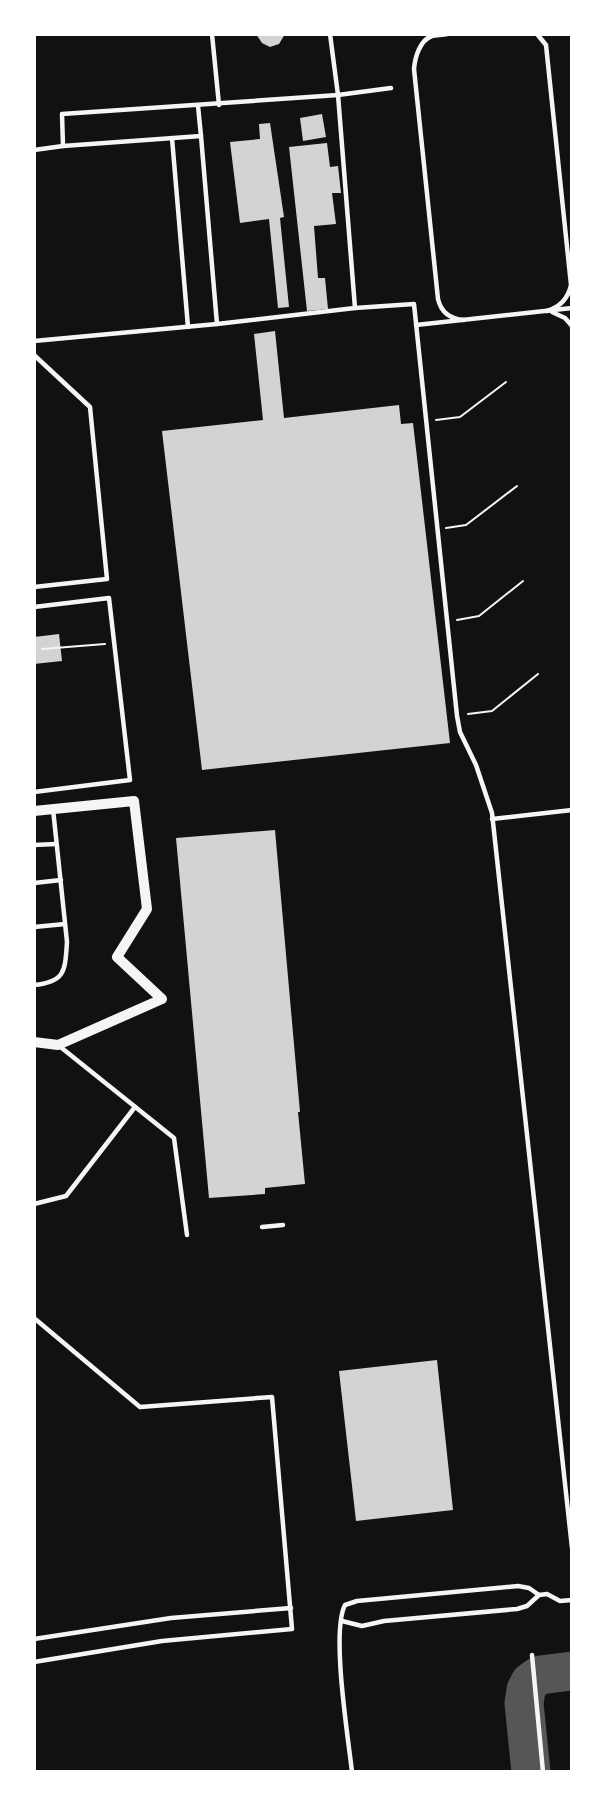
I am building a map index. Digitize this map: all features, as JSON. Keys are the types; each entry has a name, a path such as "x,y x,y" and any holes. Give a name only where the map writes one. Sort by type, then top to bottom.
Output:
{"street":[{"path":"34,811 134,801 147,909 117,957 162,999 58,1045 34,1042"}],"lane":[{"path":"212,34 219,105"},
{"path":"330,34 338,95 355,308"},
{"path":"447,34 432,36 427,40 419,50 414,69 438,299 445,313 456,319 464,320"},
{"path":"537,34 546,45 571,285 568,295 561,304 548,311"},
{"path":"63,146 62,114 219,105 391,88"},
{"path":"198,106 217,324"},
{"path":"34,150 201,136"},
{"path":"172,138 188,327"},
{"path":"34,340 414,304 457,716 460,732 476,765 492,819 572,1548"},
{"path":"416,325 572,308"},
{"path":"548,311 565,318 572,326"},
{"path":"34,355 90,407 107,579 34,587"},
{"path":"34,606 109,598 130,780 34,792"},
{"path":"34,985 51,983 62,976 66,964 67,942 53,809"},
{"path":"492,819 572,810"},
{"path":"34,845 57,844"},
{"path":"34,884 61,880"},
{"path":"34,927 65,924"},
{"path":"58,1045 174,1138 187,1235"},
{"path":"34,1204 66,1196 135,1107"},
{"path":"262,1227 283,1225"},
{"path":"34,1318 140,1407 272,1397 292,1629 162,1641 34,1662"},
{"path":"352,1772 339,1643 339,1629 345,1605 357,1601 518,1586 529,1588 539,1595"},
{"path":"342,1621 362,1626 384,1621 518,1608 527,1606 539,1595 547,1594 560,1600 572,1600"},
{"path":"34,1640 171,1618 291,1608"},
{"path":"532,1655 543,1772"}],"path":[{"path":"436,420 460,417 506,382"},
{"path":"446,528 466,525 517,486"},
{"path":"447,622 479,616 523,581"},
{"path":"42,650 114,643"},
{"path":"458,715 492,711 538,674"}],"building":[{"path":"256,34 285,34 279,44 270,47 262,43"},
{"path":"322,114 326,137 303,141 300,118"},
{"path":"270,123 284,217 280,218 289,307 278,308 269,219 240,223 230,142 260,139 259,124"},
{"path":"327,143 330,167 338,166 341,193 332,193 336,224 314,226 318,278 325,278 328,309 307,311 289,147"},
{"path":"275,331 284,418 399,405 401,424 413,423 450,743 202,770 162,431 263,420 254,334"},
{"path":"59,634 62,661 34,664 34,637"},
{"path":"275,830 305,1184 265,1188 265,1194 209,1198 176,838"},
{"path":"437,1360 453,1510 356,1521 339,1371"}],"taxiway":[{"path":"531,1772 524,1703 526,1690 530,1682 540,1675 572,1671"}]}
